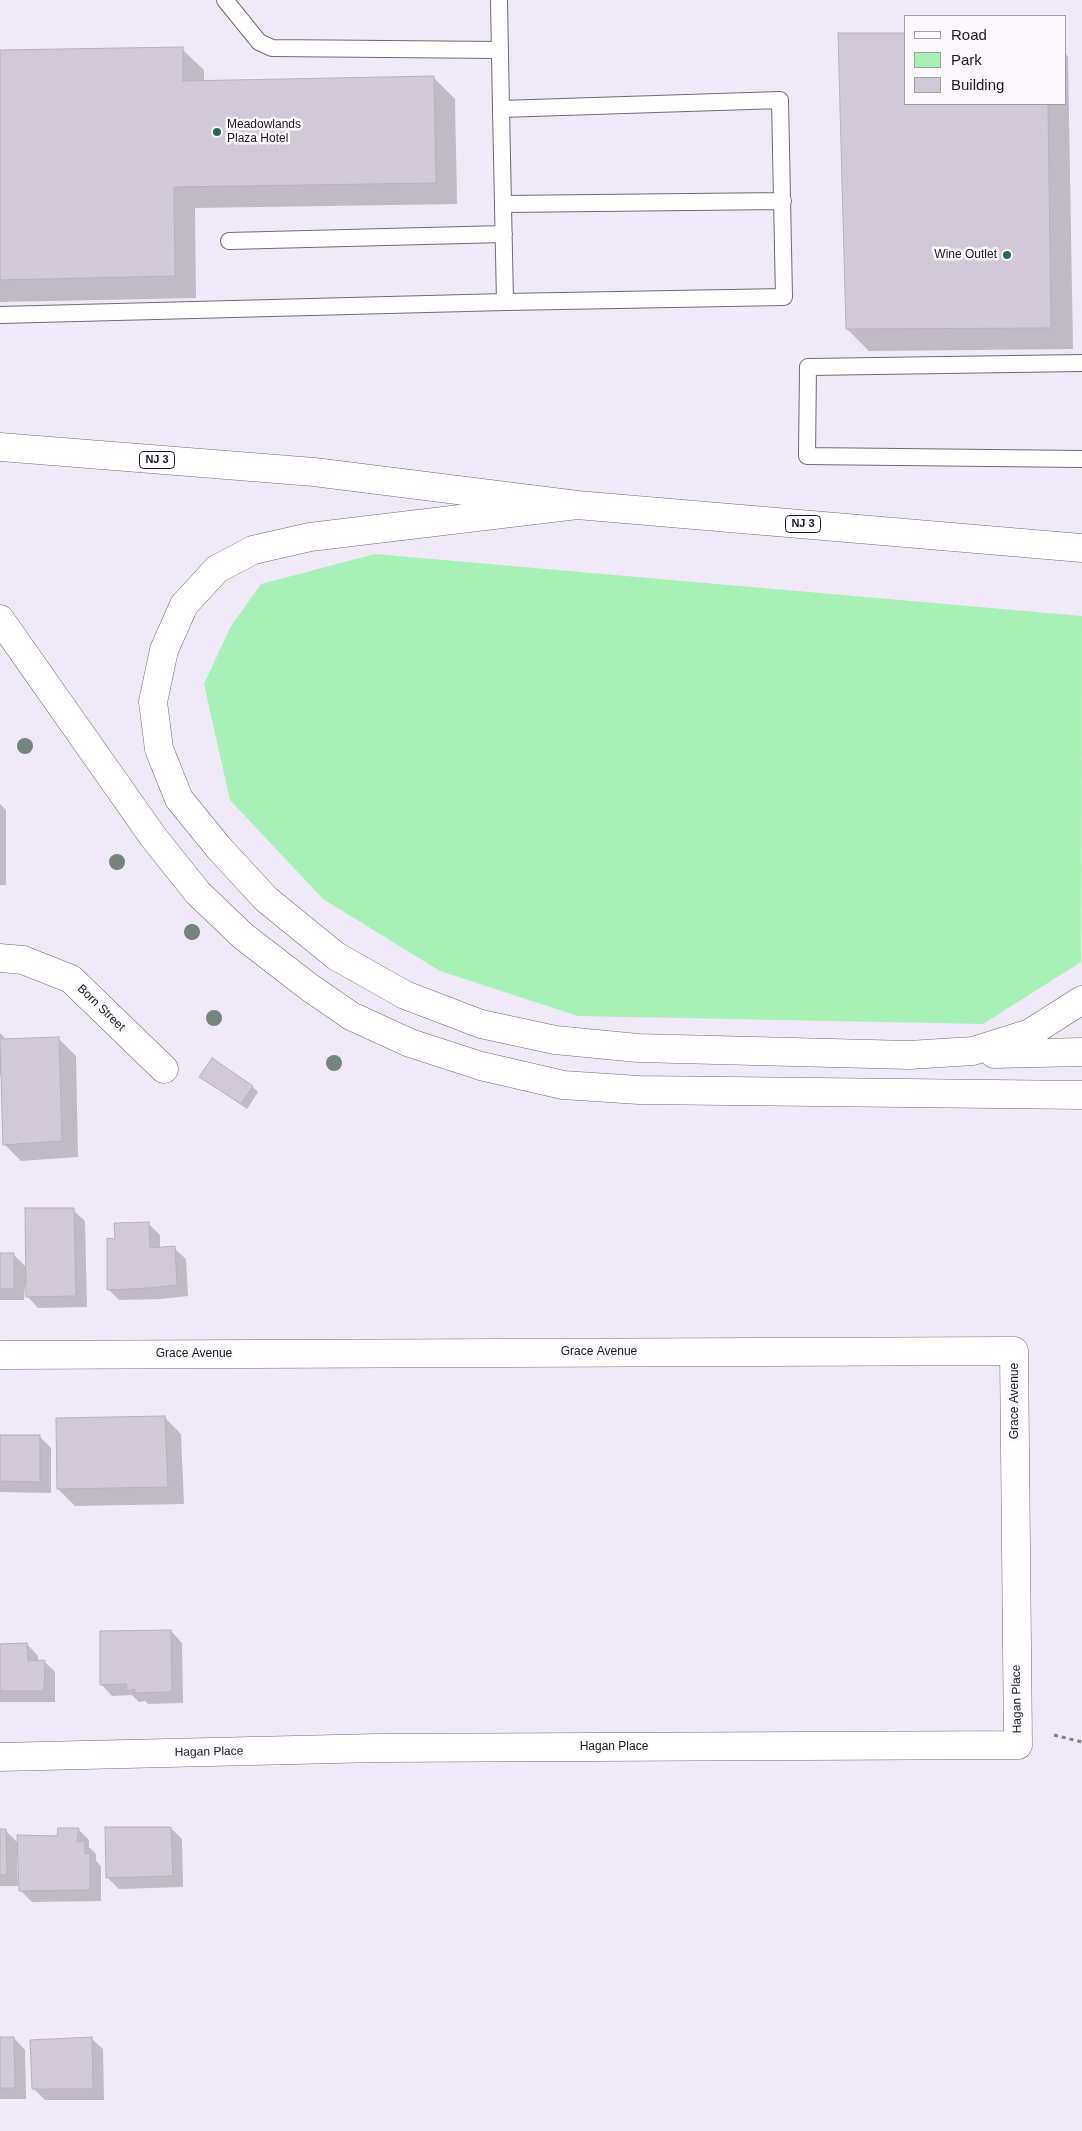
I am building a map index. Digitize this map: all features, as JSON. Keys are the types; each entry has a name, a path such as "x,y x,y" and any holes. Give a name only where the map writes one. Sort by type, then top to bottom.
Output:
{"main road":[{"name":"NJ 3","path":"0,447 314,472 577,505 1082,548"},
{"path":"577,505 310,537 253,550 217,569 184,605 164,650 154,702 159,749 179,799 219,848 266,899 336,956 405,995 481,1024 555,1040 638,1048 909,1055 1082,1052"},
{"path":"0,619 154,838 198,893 243,936 297,978 351,1016 410,1043 481,1066 563,1085 639,1090 1082,1095"},
{"name":"Born Street","path":"0,958 23,960 71,978 164,1069"},
{"path":"909,1055 973,1051 1030,1033 1082,1000"},
{"name":"Grace Avenue","path":"0,1355 1014,1351 1016,1536"},
{"name":"Hagan Place","path":"0,1757 378,1748 1018,1745 1016,1536"}],"lane":[{"path":"225,0 259,42 272,48 500,50"},
{"path":"499,0 505,302"},
{"path":"0,315 784,297 780,100 501,109"},
{"path":"503,204 783,202"},
{"path":"229,241 504,234"},
{"path":"1082,363 808,368 807,456 1082,459"}],"path":[{"path":"1054,1735 1082,1742"}],"green space":[{"path":"375,554 1082,616 1081,962 983,1024 578,1016 440,971 323,899 230,800 204,684 231,626 261,584"}],"building":[{"path":"838,33 904,33 904,105 1048,105 1051,328 846,329"},
{"name":"Meadowlands Plaza Hotel","path":"183,47 183,81 434,76 436,183 174,187 175,276 0,280 0,50"},
{"path":"59,1037 62,1141 3,1145 0,1039"},
{"path":"212,1058 253,1086 241,1104 199,1077"},
{"path":"25,1208 74,1208 76,1296 26,1297"},
{"path":"149,1222 150,1248 175,1246 177,1285 107,1290 107,1238 115,1239 114,1223"},
{"path":"0,1253 14,1253 14,1289 0,1289"},
{"path":"165,1416 168,1487 57,1489 56,1418"},
{"path":"0,1435 40,1435 40,1482 0,1481"},
{"path":"171,1630 172,1692 135,1693 135,1689 126,1691 127,1684 100,1685 100,1631"},
{"path":"27,1643 28,1661 45,1660 44,1691 0,1691 0,1644"},
{"path":"105,1827 171,1827 173,1876 106,1878"},
{"path":"58,1828 79,1828 77,1842 85,1841 85,1854 90,1853 90,1890 19,1891 17,1835 57,1836"},
{"path":"0,1829 6,1829 7,1875 0,1875"},
{"path":"0,2037 14,2037 15,2088 0,2088"},
{"path":"92,2037 93,2089 32,2089 30,2040"}],"place":[{"name":"Meadowlands Plaza Hotel","path":"217,132"},
{"name":"Wine Outlet","path":"1007,255"}]}
